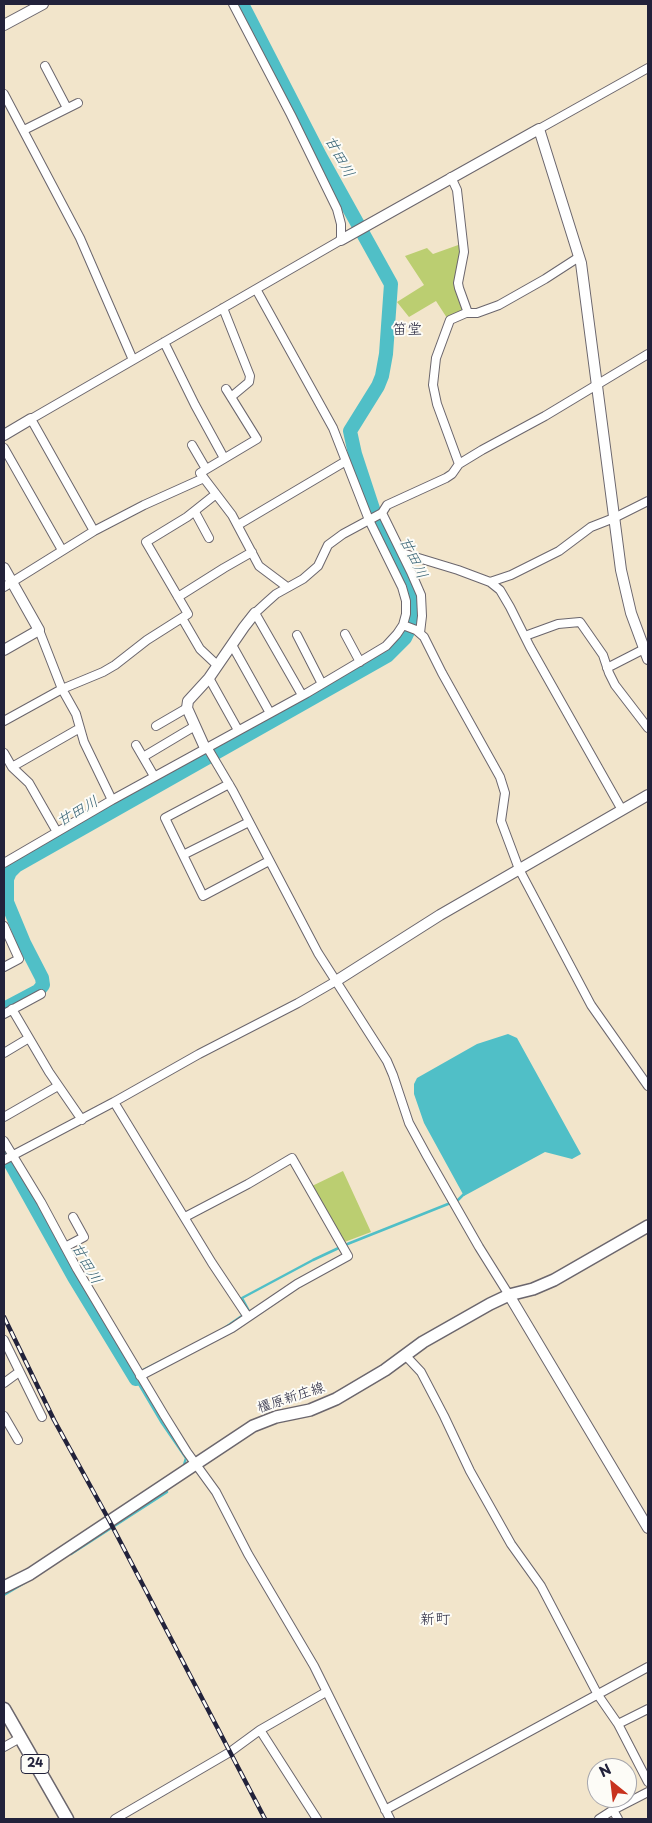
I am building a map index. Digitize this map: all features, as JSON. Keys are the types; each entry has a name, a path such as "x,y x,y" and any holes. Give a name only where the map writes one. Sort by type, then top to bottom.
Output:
{"highway":[{"name":"24","path":"4,1708 67,1819"}],"main road":[{"name":"橿原新庄線","path":"4,1587 30,1574 254,1426 276,1417 323,1406 385,1370 430,1337 499,1299 534,1289 554,1280 648,1226"}],"street":[{"path":"4,26 43,4"},
{"path":"233,4 291,115 337,209 341,224 341,240"},
{"path":"46,66 68,108"},
{"path":"4,435 354,232 648,68"},
{"path":"4,94 80,238 133,360"},
{"path":"24,130 78,103"},
{"path":"539,129 579,257 625,590 647,652 607,668"},
{"path":"451,177 457,190 464,252 458,283 468,313"},
{"path":"459,464 437,404 433,385 436,358 450,320 499,305 579,257"},
{"path":"4,863 154,776 302,696 360,662 386,646 405,626 406,601 402,587 370,519 325,410 256,289"},
{"path":"223,308 250,376 249,382 231,397"},
{"path":"164,342 194,405 224,458"},
{"path":"647,1522 452,1201 409,1123 387,1061 318,953 230,784 207,748 187,708 188,701 209,678 256,614 276,594 303,580 318,566 324,551 335,539 380,514 387,505 446,478 452,474 459,464 648,354"},
{"path":"226,389 257,439 200,473 238,525 263,570 287,587"},
{"path":"31,419 94,531"},
{"path":"192,445 206,469"},
{"path":"4,448 62,550"},
{"path":"238,525 346,461"},
{"path":"8,585 94,531 144,505 204,478"},
{"path":"4,721 62,689 103,672 147,640 188,614 146,542 195,512 216,494"},
{"path":"490,582 511,575 559,551 591,527 648,501"},
{"path":"195,512 209,538"},
{"path":"380,514 402,553 421,595 422,611 418,631"},
{"path":"178,597 252,552"},
{"path":"402,553 490,582 500,590 622,810"},
{"path":"4,568 8,585 39,630 62,689 76,714 88,752 112,800"},
{"path":"256,614 302,696"},
{"path":"182,618 200,649 217,665"},
{"path":"524,636 558,624 580,622 603,655 615,685 648,728"},
{"path":"405,626 418,631 500,777 505,792 501,821 519,869 586,997 648,1086"},
{"path":"4,650 39,630"},
{"path":"345,634 360,662"},
{"path":"297,635 322,684"},
{"path":"232,645 270,713"},
{"path":"209,678 238,730"},
{"path":"156,726 187,708"},
{"path":"143,756 195,726"},
{"path":"12,767 80,728"},
{"path":"136,745 154,776"},
{"path":"4,753 12,767 29,783 56,832"},
{"path":"230,784 164,818 203,896 269,861"},
{"path":"4,1160 82,1120 199,1054 298,1003 440,915 648,795"},
{"path":"183,855 249,822"},
{"path":"4,926 19,958 4,967"},
{"path":"4,1014 40,994"},
{"path":"12,1009 58,1086 82,1120"},
{"path":"4,1053 29,1038"},
{"path":"4,1116 58,1086"},
{"path":"114,1102 212,1263 248,1317"},
{"path":"4,1141 140,1376 216,1492 270,1592 311,1660 390,1819"},
{"path":"140,1376 232,1328 297,1284 348,1256 292,1158 248,1184 184,1217"},
{"path":"65,1247 84,1237 73,1217"},
{"path":"4,1340 42,1417"},
{"path":"406,1356 421,1372 470,1471 511,1544 541,1586 598,1695 618,1724 648,1782"},
{"path":"4,1383 19,1372"},
{"path":"4,1416 18,1440"},
{"path":"385,1810 648,1668"},
{"path":"115,1819 230,1752 260,1730 326,1692"},
{"path":"618,1724 648,1709"},
{"path":"260,1730 317,1819"},
{"path":"4,1747 20,1738"},
{"path":"599,1819 648,1792"},
{"path":"613,1810 618,1819"}],"green space":[{"path":"461,244 461,258 454,284 464,310 447,318 436,301 409,317 397,302 424,285 405,256 427,248 433,254"},
{"path":"343,1171 371,1232 342,1243 310,1187"}],"water":[{"path":"508,1034 517,1038 581,1154 572,1159 545,1152 464,1196 424,1123 414,1094 414,1084 417,1078 477,1044"}],"waterway":[{"name":"甘田川","path":"4,1009 38,991 43,985 42,978 24,943 7,902 7,879 10,872 16,866 387,656 405,638 413,621 415,612 413,594 377,521 355,454 350,431 378,386 382,376 386,354 391,284 320,156 242,4"},
{"name":"甘田川","path":"11,1164 74,1277 136,1379"},
{"path":"223,1329 249,1311 242,1298 313,1260 345,1245 458,1200 466,1192"},
{"path":"143,1370 169,1357"},
{"path":"136,1379 162,1423 186,1458 184,1465"},
{"path":"71,1554 167,1492"},
{"path":"4,1595 26,1582"}],"railway":[{"path":"4,1317 54,1420 109,1520 265,1819"}],"district":[{"name":"笛堂","path":"407,330"},
{"name":"新町","path":"435,1620"}]}
